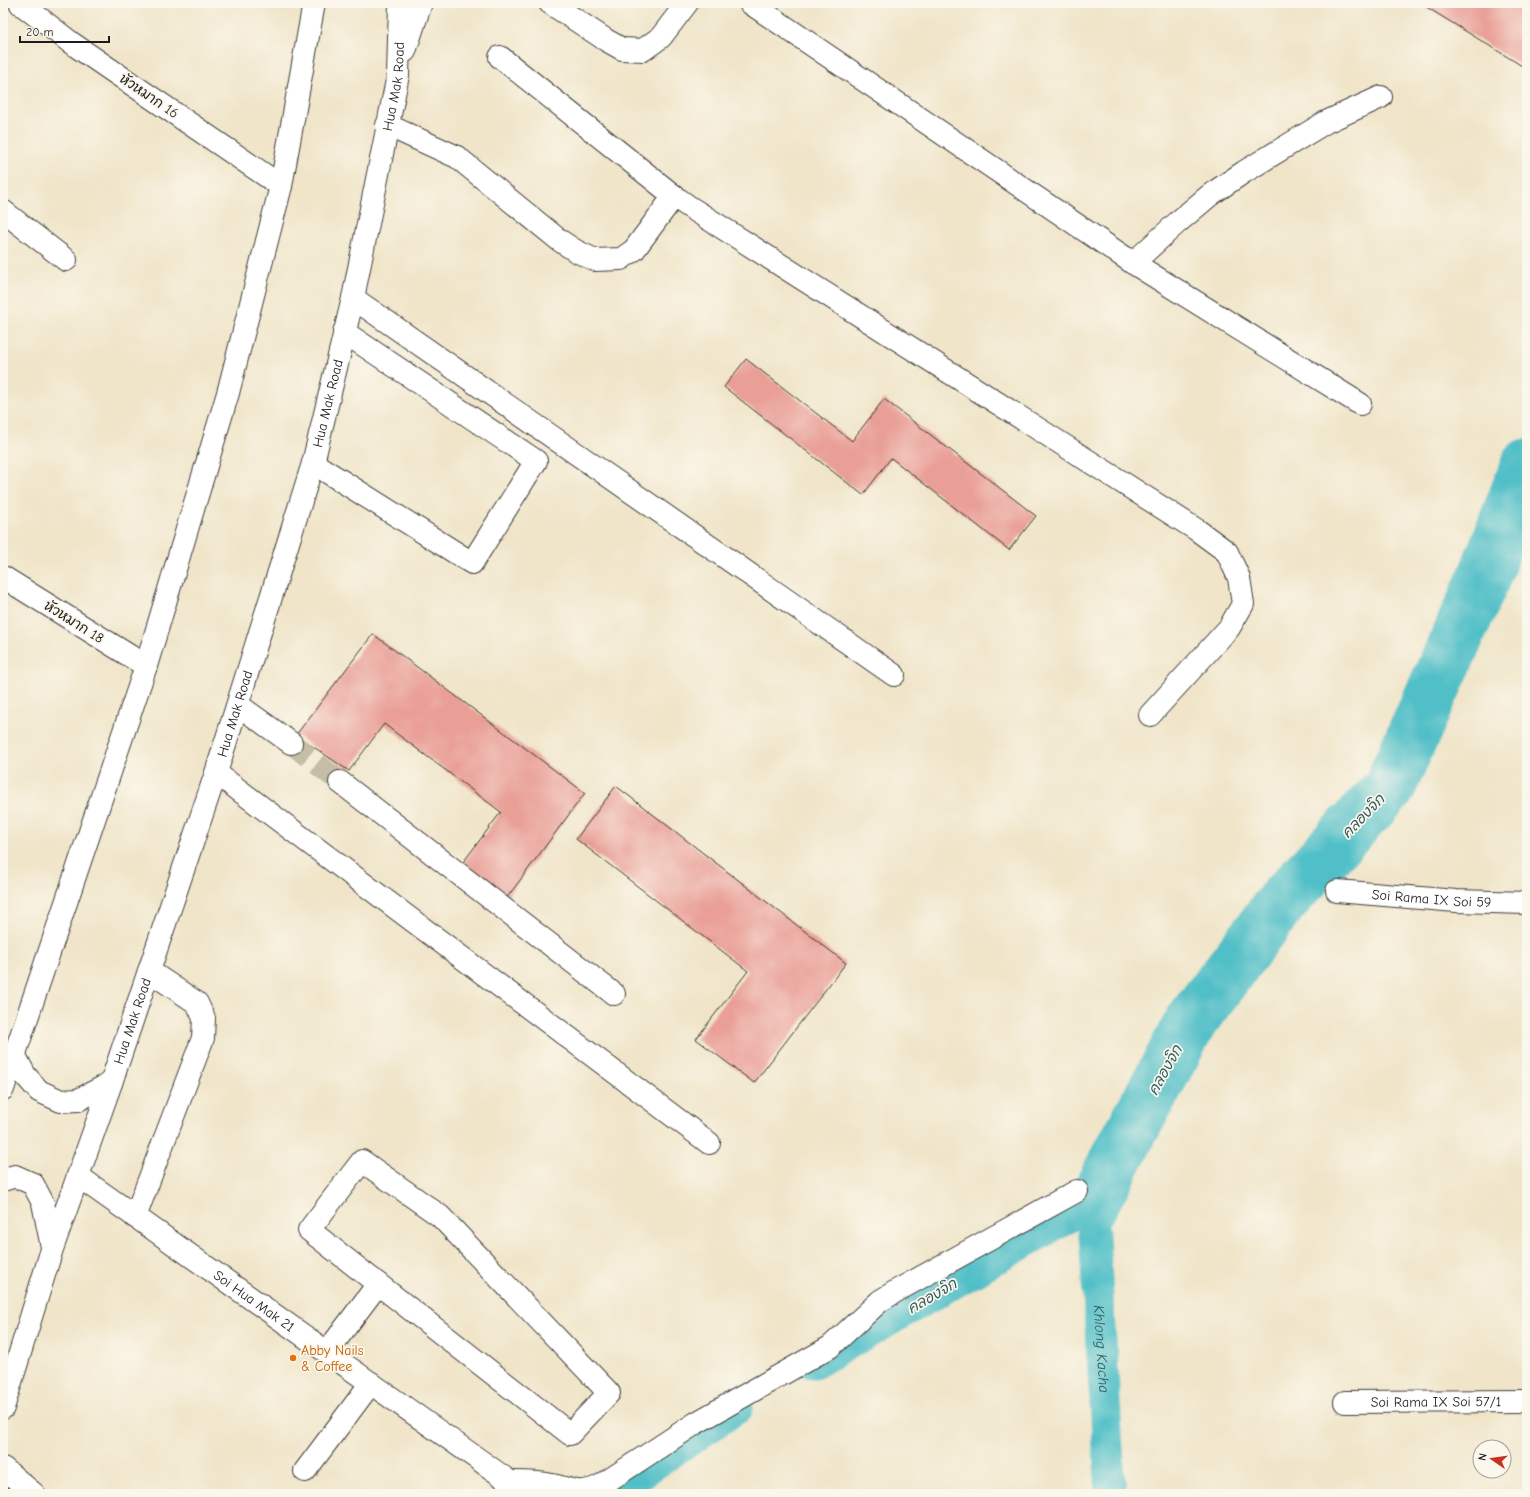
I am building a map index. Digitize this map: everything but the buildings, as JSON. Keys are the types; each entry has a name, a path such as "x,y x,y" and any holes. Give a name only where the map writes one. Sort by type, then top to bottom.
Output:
{"street":[{"name":"หัวหมาก 16","path":"20,3 70,42 281,186"},
{"path":"3,1089 146,666 228,394 281,186 314,3"},
{"name":"Hua Mak Road","path":"3,1408 52,1249 150,971 216,773 313,463 353,298 398,75 400,3"},
{"path":"398,75 421,3"},
{"path":"550,3 622,49 642,50 661,37 687,3"},
{"path":"750,3 1133,263 1360,404"},
{"path":"500,58 674,196 714,224 1197,530 1227,552 1239,578 1243,604 1229,628 1150,715"},
{"path":"1133,263 1210,195 1244,172 1326,122 1381,97"},
{"path":"387,125 457,157 559,240 576,251 595,260 621,259 634,250 674,196"},
{"path":"3,211 66,260"},
{"path":"353,298 894,675"},
{"path":"313,463 472,563 536,461 344,332"},
{"name":"หัวหมาก 18","path":"3,577 146,666"},
{"path":"238,705 291,743"},
{"path":"216,773 709,1143"},
{"path":"340,782 614,994"},
{"name":"Soi Rama IX Soi 59","path":"1337,891 1456,901 1527,903"},
{"path":"135,1217 203,1038 204,1018 197,1004 150,971"},
{"path":"14,1054 25,1075 39,1091 62,1101 78,1100 111,1083"},
{"path":"362,1161 440,1216 609,1393 570,1434 378,1284 309,1230 362,1161"},
{"path":"3,1180 15,1176 33,1184 45,1208 52,1249"},
{"name":"Soi Hua Mak 21","path":"78,1176 520,1488"},
{"path":"520,1488 533,1482 552,1485 576,1492 589,1491 600,1486 696,1423 830,1347 880,1301 1077,1191"},
{"path":"327,1352 378,1284"},
{"path":"305,1471 371,1383"},
{"name":"Soi Rama IX Soi 57/1","path":"1345,1402 1527,1401"},
{"path":"3,1468 34,1494"}],"waterway":[{"name":"คลองจิก","path":"1092,1204 1192,1020 1283,900 1389,788 1483,580 1527,465"},
{"name":"คลองจิก","path":"814,1364 1092,1204 1111,1494"},
{"name":"คลองจิก","path":"611,1494 738,1408"}],"tunnel":[{"path":"291,743 340,782"}],"place":[{"name":"Abby Nails & Coffee","path":"293,1358"}],"water label":[{"name":"Khlong Kacha","path":"1101,1349"}]}
